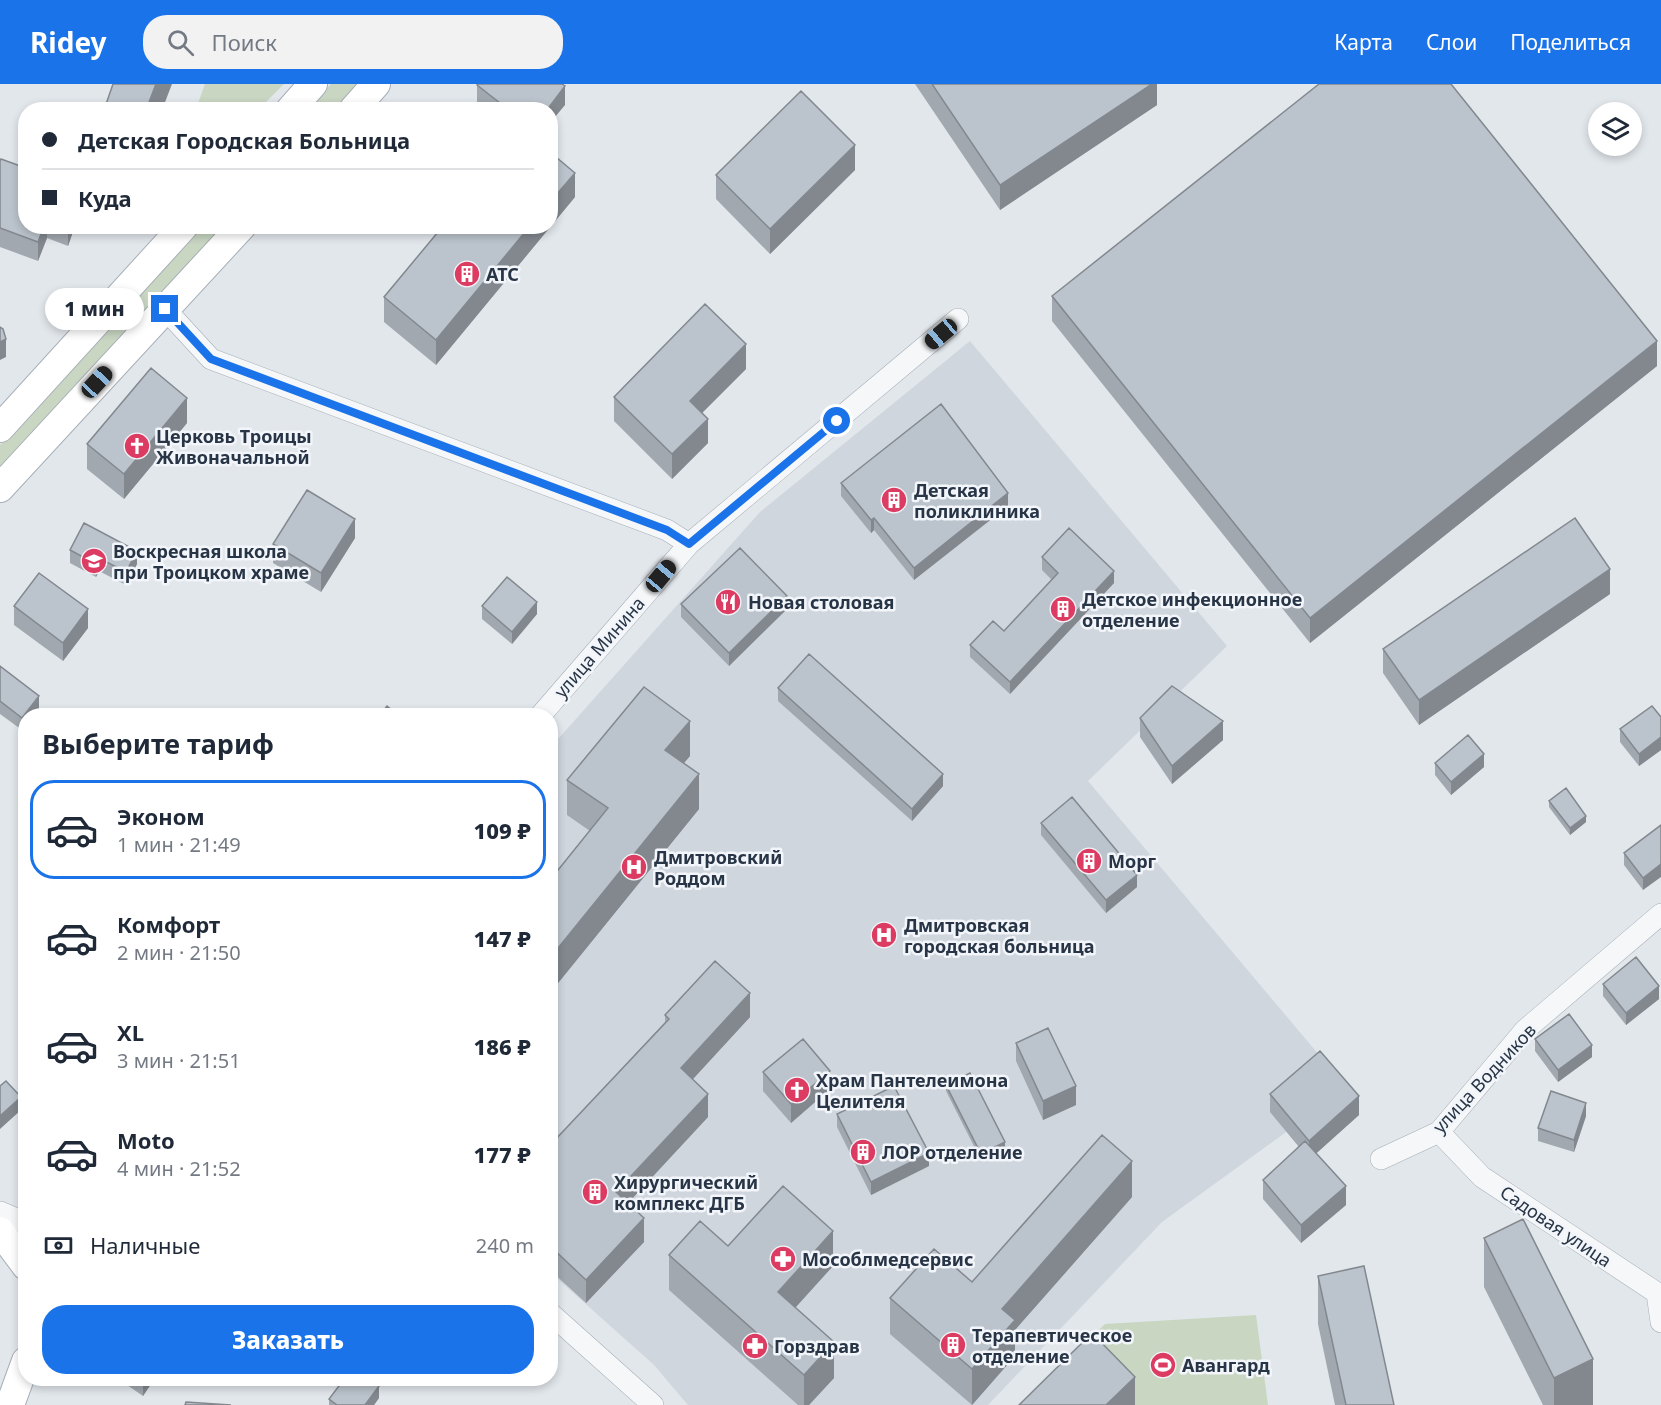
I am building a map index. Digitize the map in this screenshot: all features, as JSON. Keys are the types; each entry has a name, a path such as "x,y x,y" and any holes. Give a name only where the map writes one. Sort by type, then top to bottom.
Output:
{"main road":[{"path":"297,102 313,84"},
{"path":"360,102 376,84"},
{"path":"0,428 177,234"},
{"path":"0,488 235,234"},
{"path":"0,1231 18,1255"},
{"path":"10,1405 18,1383"}],"street":[{"path":"165,309 211,359 667,530 689,544"},
{"name":"улица Минина","path":"547,708 689,544 958,319"},
{"name":"улица Водников","path":"1382,1159 1439,1132 1525,1030 1661,914"},
{"name":"Садовая улица","path":"1439,1132 1482,1177 1657,1293 1661,1322"},
{"path":"0,1212 18,1220"},
{"path":"558,1320 653,1405"}],"shaded area":[{"name":"Дмитровская городская больница","path":"970,341 1227,646 1088,781 1347,1088 1162,1222 988,1405 688,1405 654,1365 558,1279 558,739 760,512"}],"green space":[{"path":"205,84 284,84 266,102 199,102"},
{"path":"331,84 361,84 344,102 314,102"},
{"path":"195,234 221,234 0,472 0,445"},
{"name":"Авангард","path":"1256,1315 1268,1405 1021,1405 1105,1324"}],"building":[{"path":"113,84 156,84 149,102 107,102"},
{"path":"562,84 565,86 553,102 499,102 477,85"},
{"path":"932,84 1152,84 1000,185"},
{"path":"1319,84 1451,84 1657,341 1310,618 1052,296"},
{"path":"801,91 855,145 770,229 716,175"},
{"path":"1,159 18,165 18,234 41,234 38,242 0,228"},
{"path":"558,159 575,173 558,193"},
{"path":"436,234 523,234 436,340 384,297"},
{"path":"705,304 746,344 690,401 708,419 672,454 614,397"},
{"path":"0,327 6,339 0,342"},
{"path":"151,368 187,398 124,474 87,444"},
{"name":"Детская поликлиника","path":"941,404 1008,493 914,568 874,518 871,520 841,483"},
{"path":"307,490 355,519 321,573 273,544"},
{"path":"1575,518 1610,569 1419,700 1383,649"},
{"path":"84,523 137,551 126,572 99,558 96,564 70,550"},
{"name":"Детское инфекционное отделение","path":"1069,528 1114,571 1010,682 970,645 993,621 1004,631 1058,573 1042,557"},
{"path":"740,548 787,596 729,653 681,604"},
{"path":"39,573 88,609 63,643 14,606"},
{"path":"507,577 537,602 512,632 482,606"},
{"path":"809,654 943,774 912,809 778,688"},
{"path":"0,666 39,696 30,708 18,708 18,715 0,701"},
{"path":"1172,686 1223,721 1172,766 1140,718"},
{"path":"644,687 690,721 665,750 699,774 558,948 558,870 608,808 567,780"},
{"path":"1652,706 1661,717 1661,737 1639,754 1620,729"},
{"path":"1468,735 1484,754 1451,782 1435,763"},
{"path":"1566,788 1586,816 1570,828 1549,801"},
{"name":"Морг","path":"1072,797 1137,875 1106,900 1041,823"},
{"path":"1661,825 1661,864 1643,878 1624,853"},
{"path":"1636,957 1659,986 1626,1013 1603,984"},
{"name":"Хирургический комплекс ДГБ","path":"715,961 750,993 681,1068 708,1094 616,1192 644,1218 586,1280 558,1254 558,1137 669,1019 665,1015"},
{"path":"1569,1014 1592,1045 1558,1070 1535,1039"},
{"path":"1048,1028 1076,1086 1043,1101 1016,1043"},
{"path":"803,1039 830,1071 791,1104 763,1072"},
{"path":"1320,1051 1359,1096 1309,1141 1270,1094"},
{"path":"970,1073 1005,1142 981,1154 946,1085"},
{"path":"6,1081 18,1094 18,1100 0,1116 0,1086"},
{"name":"ЛОР отделение","path":"894,1086 929,1153 871,1182 837,1114"},
{"path":"1551,1091 1586,1103 1574,1140 1538,1128"},
{"path":"1102,1135 1132,1161 1002,1309 1015,1320 972,1369 890,1298 934,1249 972,1282"},
{"path":"1305,1141 1346,1186 1301,1225 1263,1180"},
{"path":"783,1186 833,1231 778,1292 834,1342 804,1375 669,1255 700,1221 728,1246"},
{"path":"1523,1219 1593,1359 1554,1378 1484,1238"},
{"path":"1364,1266 1394,1405 1346,1405 1318,1276"},
{"path":"1092,1333 1135,1377 1106,1405 1019,1405"},
{"path":"339,1386 379,1386 365,1405 337,1405 329,1399"},
{"path":"186,1402 231,1405 185,1405"}],"place":[{"name":"АТС","path":"467,274"},
{"name":"Церковь Троицы Живоначальной","path":"137,446"},
{"name":"Детская поликлиника","path":"894,500"},
{"name":"Воскресная школа при Троицком храме","path":"94,561"},
{"name":"Новая столовая","path":"728,602"},
{"name":"Детское инфекционное отделение","path":"1063,609"},
{"name":"Морг","path":"1089,861"},
{"name":"Дмитровский Роддом","path":"634,867"},
{"name":"Дмитровская городская больница","path":"884,935"},
{"name":"Храм Пантелеимона Целителя","path":"797,1090"},
{"name":"ЛОР отделение","path":"863,1152"},
{"name":"Хирургический комплекс ДГБ","path":"595,1192"},
{"name":"Мособлмедсервис","path":"783,1259"},
{"name":"Терапевтическое отделение","path":"953,1345"},
{"name":"Горздрав","path":"755,1346"},
{"name":"Авангард","path":"1163,1365"}],"route":[{"path":"165,309 211,359 667,530 689,544 837,421"}]}
